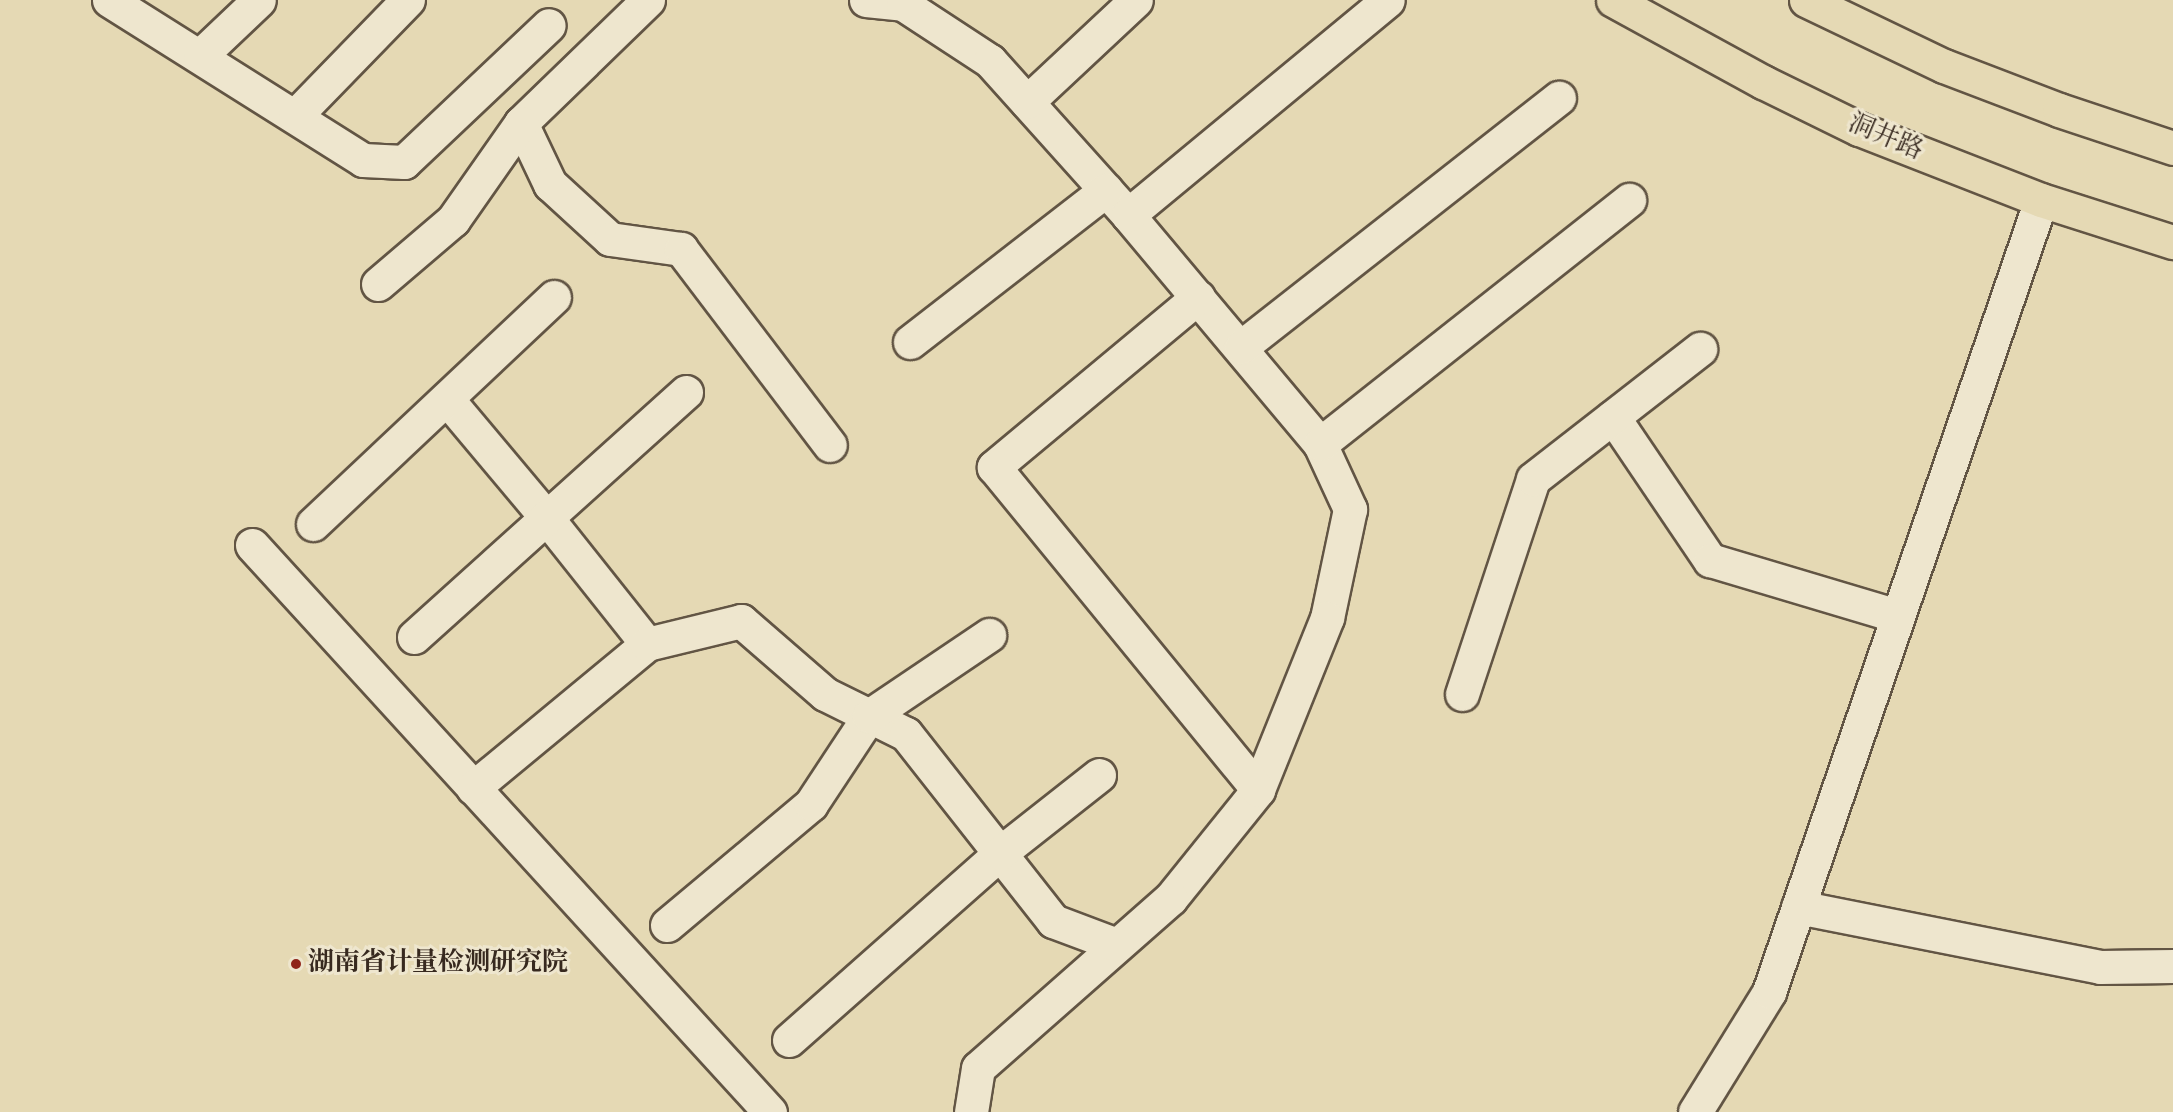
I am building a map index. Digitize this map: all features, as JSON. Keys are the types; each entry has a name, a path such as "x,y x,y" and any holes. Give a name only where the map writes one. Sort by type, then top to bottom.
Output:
{"main road":[{"name":"洞井路","path":"1612,0 1762,82 1859,129 2041,200 2173,242"},
{"path":"1806,0 1944,66 2059,110 2173,148"}],"street":[{"path":"200,56 259,0"},
{"path":"295,116 408,0"},
{"path":"378,285 453,220 521,123 648,0"},
{"path":"866,0 903,4 990,61 1128,215 1320,444 1350,509 1327,618 1258,790 1171,898 978,1068 971,1112"},
{"path":"1027,102 1136,0"},
{"path":"1128,215 1388,0"},
{"path":"111,1 363,160 404,162 549,25"},
{"path":"1241,347 1559,98"},
{"path":"521,123 550,183 610,239 681,249 830,445"},
{"path":"910,342 1106,190"},
{"path":"1320,444 1629,200"},
{"path":"1695,1112 1769,993 2041,200"},
{"path":"313,524 554,297"},
{"path":"1198,297 994,467 1258,790"},
{"path":"1462,694 1533,479 1700,350"},
{"path":"414,638 686,392"},
{"path":"447,399 546,517 647,645"},
{"path":"1613,417 1710,560 1898,616"},
{"path":"252,545 770,1112"},
{"path":"473,788 647,645 741,621 825,694 906,734 1053,921 1117,945"},
{"path":"667,925 811,804 869,716 989,635"},
{"path":"789,1040 1000,853 1099,776"},
{"path":"1798,907 2100,967 2173,966"}],"place":[{"name":"湖南省计量检测研究院","path":"296,964"}]}
